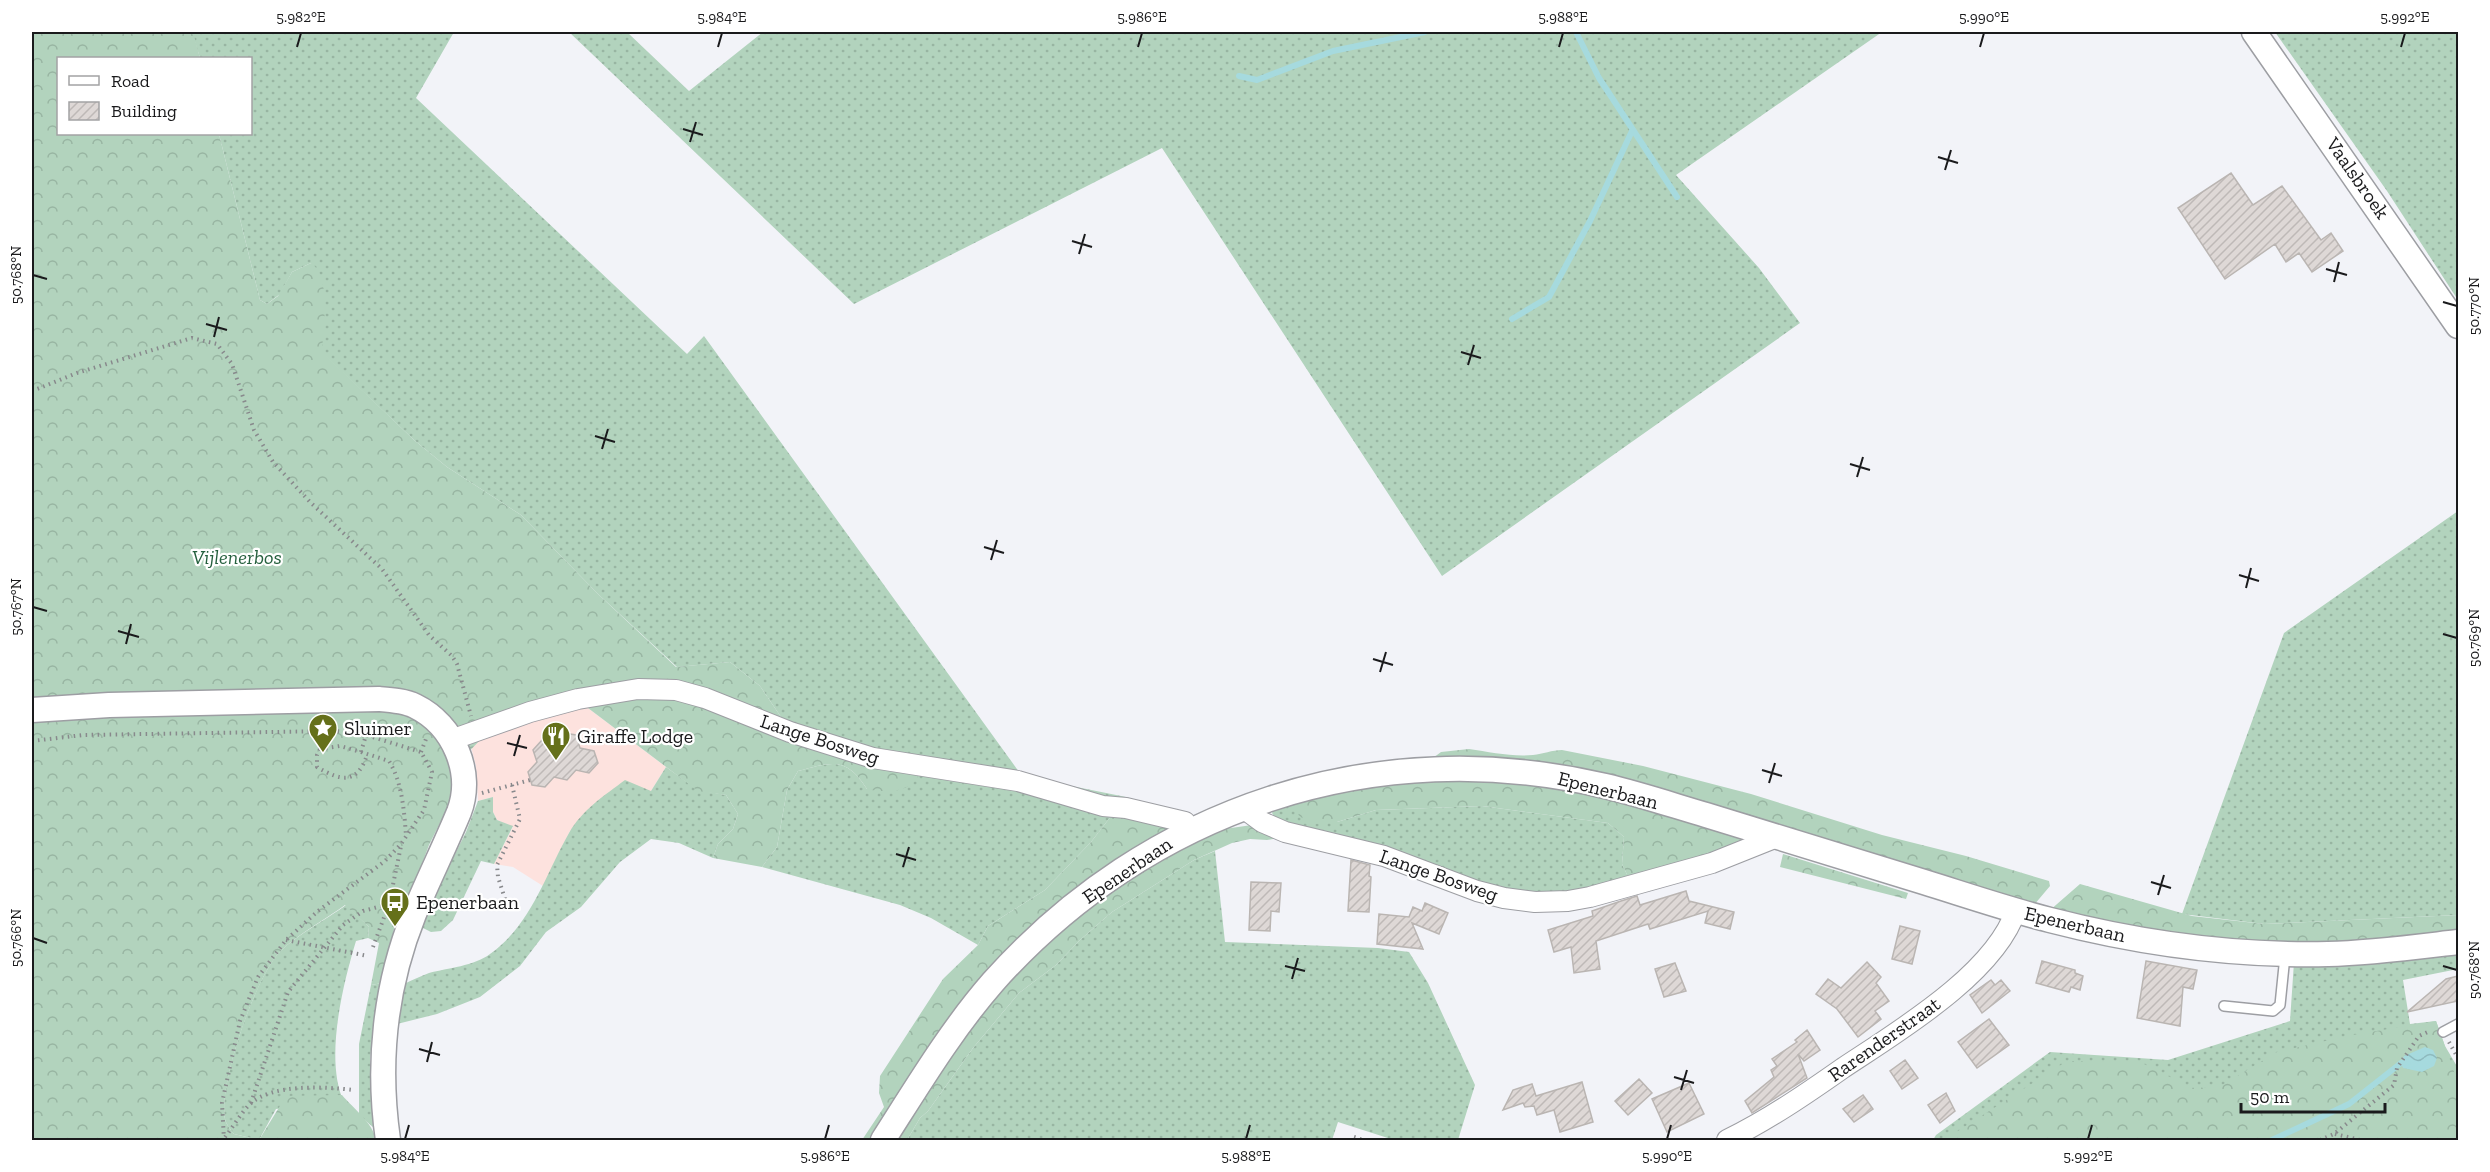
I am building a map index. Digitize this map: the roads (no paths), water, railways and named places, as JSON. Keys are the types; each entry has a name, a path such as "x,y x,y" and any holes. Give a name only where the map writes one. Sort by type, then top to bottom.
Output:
{"street":[{"name":"Vaalsbroek","path":"2254,32 2458,326"},
{"name":"Lange Bosweg","path":"451,740 530,712 578,699 638,689 676,690 705,698 789,732 873,758 1018,781 1103,806 1185,822 1190,831"},
{"path":"32,710 109,705 379,699 415,706 432,718 451,740 463,769 464,796 414,914 391,993 386,1022 383,1069 388,1140"},
{"name":"Epenerbaan","path":"883,1140 930,1066 991,984 1059,917 1094,890 1154,849 1243,808 1299,790 1362,776 1426,770 1495,771 1528,773 1605,786 2049,920 2129,937 2201,947 2286,954 2374,951 2458,942"},
{"name":"Lange Bosweg","path":"1243,808 1262,822 1286,832 1384,856 1477,891 1504,898 1535,902 1568,901 1590,897 1712,863 1778,837"},
{"name":"Rarenderstraat","path":"1727,1140 1784,1108 1925,1012 1987,958 2004,935 2016,910"}],"lane":[{"path":"2224,1006 2273,1011 2280,1005 2286,954"},
{"path":"2438,1031 2458,1024"}],"water":[{"path":"2425,1047 2433,1050 2437,1058 2434,1066 2422,1072 2403,1068 2401,1063 2404,1056"}],"waterway":[{"path":"1239,76 1257,80 1333,51 1425,32"},
{"path":"1576,32 1599,78 1677,197"},
{"path":"1512,319 1549,297 1590,221 1632,131"},
{"path":"2272,1140 2349,1104 2401,1063 2408,1062"}],"place":[{"name":"Sluimer","path":"323,754"},
{"name":"Giraffe Lodge","path":"556,762"},
{"name":"Epenerbaan","path":"395,928"}],"park label":[{"name":"Vijlenerbos","path":"237,557"}]}
